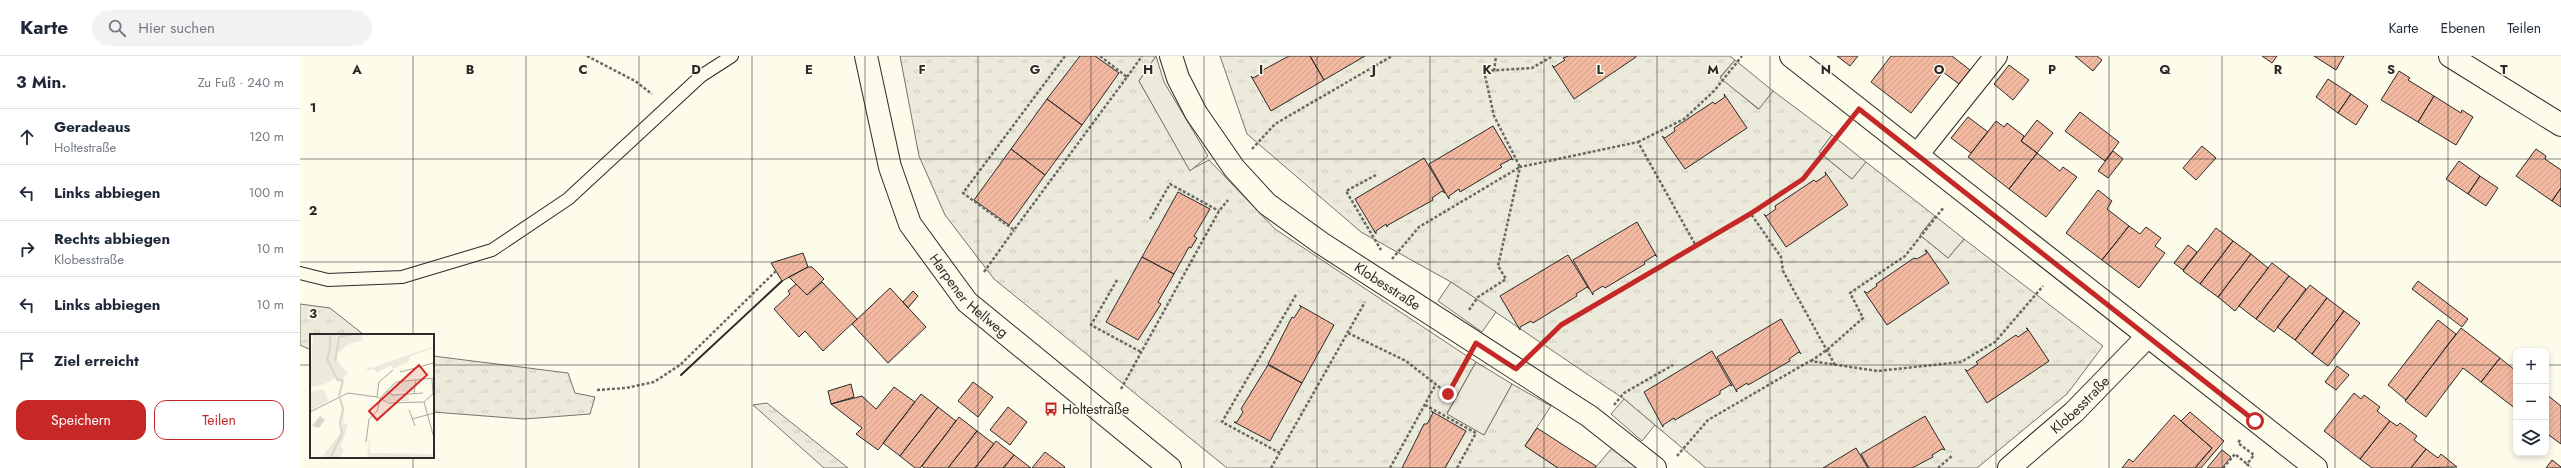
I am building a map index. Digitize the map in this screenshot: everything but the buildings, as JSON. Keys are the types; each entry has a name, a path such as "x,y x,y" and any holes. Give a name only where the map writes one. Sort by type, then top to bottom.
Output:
{"street":[{"name":"Harpener Hellweg","path":"866,56 890,167 910,224 967,302 1170,468"},
{"name":"Klobesstraße","path":"1171,56 1178,78 1196,113 1240,174 1267,204 1320,243 1383,271 1456,330 1664,465"},
{"path":"1791,56 1958,189 2060,266 2147,337 2316,468"},
{"path":"1917,155 1996,56"},
{"path":"2450,56 2561,125"},
{"name":"Klobesstraße","path":"2010,468 2074,412 2147,337"}],"lane":[{"path":"300,273 328,280 402,277 492,250 568,199 701,76 732,56"}],"path":[{"path":"587,56 635,80 668,106"},
{"path":"595,60 598,56"},
{"path":"1014,230 963,193 1065,56"},
{"path":"1100,56 1127,77"},
{"path":"984,272 1142,56"},
{"path":"1121,389 1240,174 1275,124 1392,56"},
{"path":"1494,71 1496,56"},
{"path":"1456,330 1478,297 1506,279 1498,266 1520,167 1494,116 1484,71 1532,68 1553,56"},
{"path":"1271,468 1383,271 1419,227 1520,167 1638,142 1684,119 1714,90 1742,56"},
{"path":"1516,369 1561,325 1750,214 1803,179 1859,109"},
{"path":"1638,142 1696,246"},
{"path":"1376,175 1346,191 1383,271"},
{"path":"1150,219 1170,184 1219,211"},
{"path":"1664,465 1708,420 1810,361 1828,349 1863,318 1850,293 1905,256 1958,189"},
{"path":"1750,214 1781,257 1783,271 1828,349 1835,365"},
{"path":"1810,361 1878,371 1961,362 1996,342 2060,266"},
{"path":"597,390 626,388 654,382 680,365 776,271"},
{"path":"1117,280 1091,325 1141,352"},
{"path":"1280,453 1222,422 1296,295"},
{"path":"1348,333 1406,361 1448,394 1476,343"},
{"path":"1599,424 1624,392 1673,365"},
{"path":"1390,468 1436,384"},
{"path":"1425,405 1476,433 1457,468"},
{"path":"2238,443 2254,455 2247,464"},
{"path":"2223,468 2235,454 2251,468"},
{"path":"1938,468 1953,455"}],"green space":[{"path":"900,56 1156,56 1139,81 1190,170 1209,160 1275,229 1476,362 1447,413 1484,435 1512,384 1551,406 1525,446 1558,468 1227,468 994,279 945,215 919,156"},
{"path":"1220,56 1730,56 1735,60 1720,77 1758,109 1773,91 1832,135 1819,152 1852,179 1866,162 1935,216 1920,235 1948,258 1964,239 2103,346 2067,394 1977,468 1706,468 1624,399 1451,282 1361,232 1247,134"},
{"path":"300,304 330,308 363,334 310,334 310,350 300,345"},
{"path":"434,356 568,373 575,393 595,397 590,414 524,419 434,412"},
{"path":"767,403 848,468 824,468 753,405"},
{"path":"1612,448 1640,468 1595,468"}],"shaded area":[{"path":"1156,56 1164,82 1208,156 1190,171 1139,81"},
{"path":"1735,60 1773,91 1759,109 1720,78"},
{"path":"1832,135 1866,162 1852,179 1819,152"},
{"path":"1935,216 1964,239 1948,258 1920,235"},
{"path":"1451,282 1496,312 1482,332 1438,301"},
{"path":"1476,362 1512,384 1484,435 1447,414"},
{"path":"1624,399 1655,425 1642,441 1611,414"}],"wall":[{"path":"681,375 782,281"}],"place":[{"name":"Holtestraße","path":"1051,409"}],"route":[{"path":"1448,394 1476,343 1516,369 1561,325 1750,214 1803,179 1859,109 1958,189 2060,266 2147,337 2255,421"}]}
